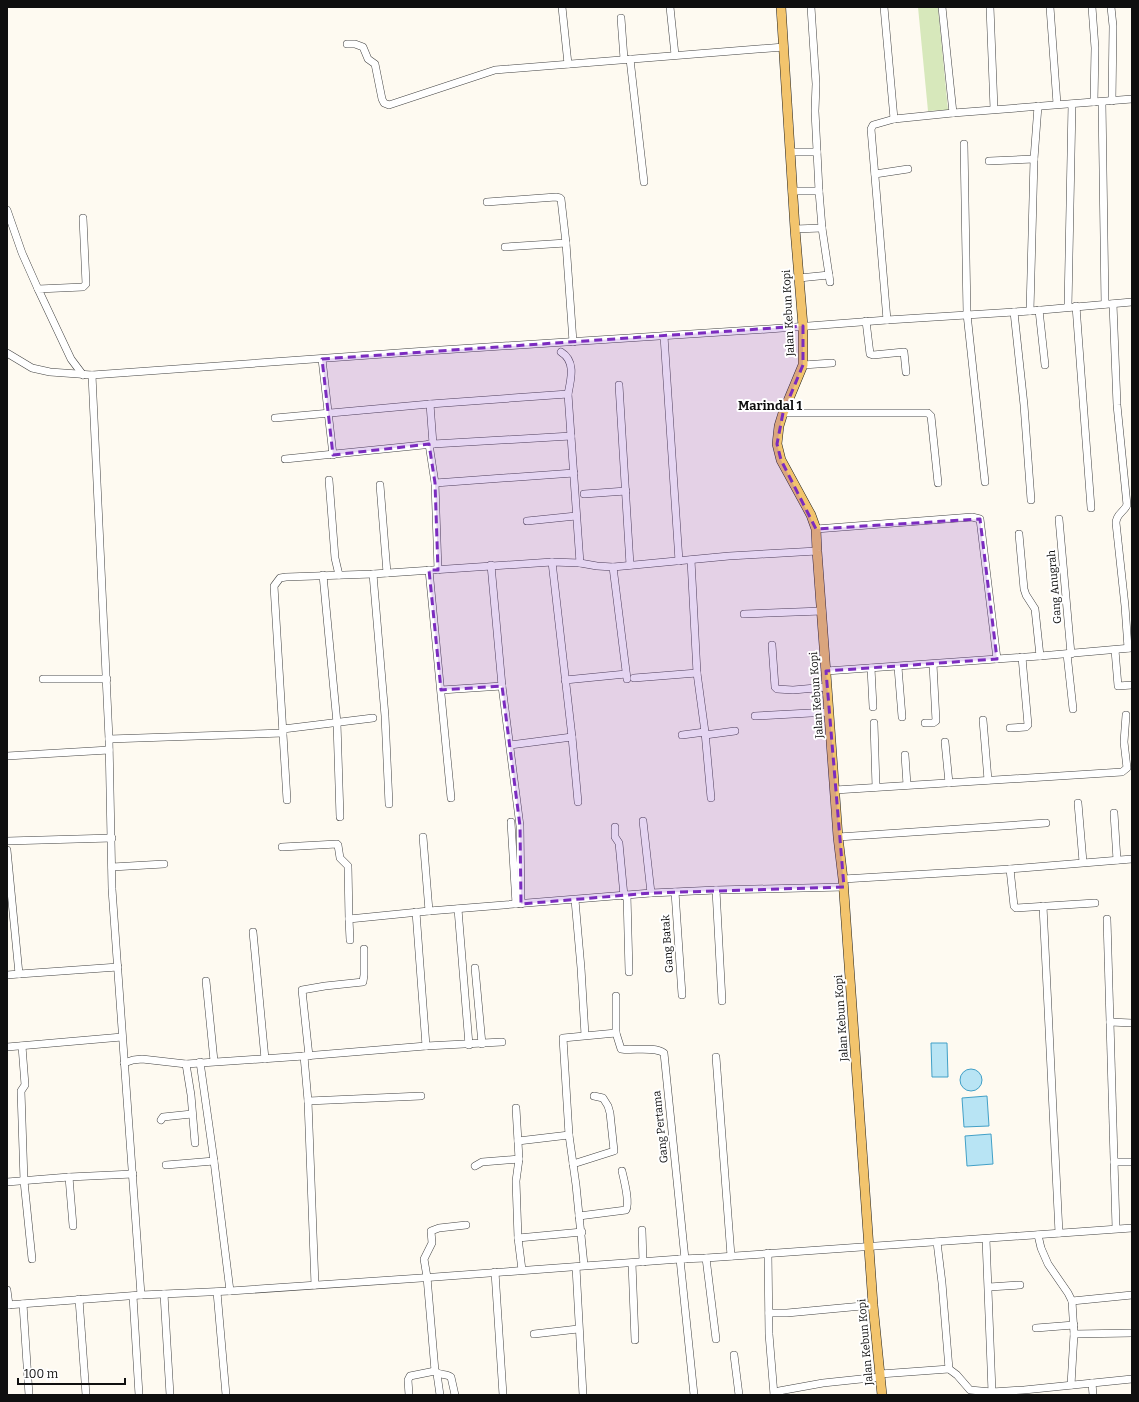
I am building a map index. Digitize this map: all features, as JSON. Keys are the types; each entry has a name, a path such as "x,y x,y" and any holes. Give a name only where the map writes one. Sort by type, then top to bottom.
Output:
{"main road":[{"name":"Jalan Kebun Kopi","path":"781,7 792,191 803,326 803,365 778,426 777,444 781,460 811,515 816,529 838,837 844,883 874,1305 882,1395"}],"street":[{"path":"562,7 568,64"},
{"path":"670,7 675,55"},
{"path":"799,278 830,278 822,228 819,191 815,111 816,84 811,7"},
{"path":"884,7 894,119"},
{"path":"942,7 953,113"},
{"path":"990,7 994,109"},
{"path":"1050,7 1057,104"},
{"path":"1092,7 1095,48 1094,102"},
{"path":"1111,7 1113,26 1112,101"},
{"path":"621,18 644,182"},
{"path":"347,44 355,44 364,47 368,59 375,64 382,99 384,103 389,105 495,70 784,47"},
{"path":"887,320 871,127 875,124 894,119 994,109 1132,99"},
{"path":"826,671 898,667 1130,648 1128,606 1116,520 1127,505 1109,304 1102,102"},
{"path":"1068,307 1072,104"},
{"path":"1030,311 1034,159 1038,106"},
{"path":"964,144 967,314 984,482"},
{"path":"790,152 817,152"},
{"path":"988,161 1034,159"},
{"path":"875,174 908,169"},
{"path":"792,191 819,191"},
{"path":"487,202 560,198 566,243 573,342"},
{"path":"7,210 24,258 38,289 71,359 83,375"},
{"path":"38,289 76,288 83,287 86,284 83,218"},
{"path":"795,229 822,228"},
{"path":"506,247 566,243"},
{"path":"7,353 32,368 50,372 92,375 967,314 1030,311 1132,302"},
{"path":"1076,306 1091,508"},
{"path":"1040,310 1045,365"},
{"path":"1014,312 1024,405 1031,500"},
{"path":"866,321 870,354 904,352 906,372"},
{"path":"664,336 679,561"},
{"path":"561,352 567,355 571,366 571,380 568,394 580,563"},
{"path":"322,359 333,455"},
{"path":"803,365 832,363"},
{"path":"92,375 110,739 112,867 122,1037 141,1295"},
{"path":"619,385 630,565"},
{"path":"275,418 430,404 568,394"},
{"path":"430,404 438,570"},
{"path":"783,413 922,412 930,414 938,483"},
{"path":"284,459 431,444 571,436"},
{"path":"435,483 574,473"},
{"path":"329,480 335,558 339,575"},
{"path":"380,485 387,573"},
{"path":"584,494 626,491"},
{"path":"527,521 576,516"},
{"path":"816,529 972,518 980,519 997,659"},
{"name":"Gang Anugrah","path":"1059,519 1073,709"},
{"path":"1019,534 1024,588 1026,595 1035,609 1040,656"},
{"path":"287,800 274,586 280,578 373,574 552,562 580,563 614,567 729,556 817,550"},
{"path":"691,560 697,674 705,734 711,798"},
{"path":"552,562 578,802"},
{"path":"491,565 502,686 520,826 519,904"},
{"path":"614,567 629,677"},
{"path":"429,570 450,798"},
{"path":"373,574 385,716 389,804"},
{"path":"323,576 337,723 340,818"},
{"path":"744,614 822,610"},
{"path":"772,645 777,689 794,690 827,687"},
{"path":"1115,650 1118,686 1132,685"},
{"path":"1010,728 1026,727 1028,725 1022,657"},
{"path":"926,723 933,723 936,721 933,664"},
{"path":"898,667 902,717"},
{"path":"871,668 873,707"},
{"path":"565,680 697,674"},
{"path":"43,679 106,679"},
{"path":"441,690 502,686"},
{"path":"755,716 829,712"},
{"path":"835,790 1122,772 1127,768 1124,742 1126,715"},
{"path":"110,739 283,731 373,718"},
{"path":"983,720 988,780"},
{"path":"874,723 876,787"},
{"path":"682,735 735,732"},
{"path":"510,745 572,737"},
{"path":"945,742 949,783"},
{"path":"7,756 109,750"},
{"path":"905,755 907,785"},
{"path":"1078,804 1083,862"},
{"path":"1114,813 1117,860"},
{"path":"643,821 651,893"},
{"path":"511,822 519,904"},
{"path":"838,837 1046,823"},
{"path":"615,826 615,837 619,843 626,895 629,972"},
{"path":"423,836 429,911"},
{"path":"7,841 112,838"},
{"path":"282,847 338,845 340,858 348,866 350,940"},
{"path":"7,850 19,974"},
{"path":"349,919 416,912 651,893 844,883 1132,858"},
{"path":"112,867 164,864"},
{"path":"1010,869 1014,906 1019,908 1095,903"},
{"path":"716,890 722,1001"},
{"name":"Gang Batak","path":"675,892 682,995"},
{"path":"575,900 581,968 584,1035"},
{"path":"1043,906 1059,1233"},
{"path":"458,909 469,1045"},
{"path":"416,912 426,1046"},
{"path":"1107,919 1116,1228"},
{"path":"253,932 265,1059"},
{"path":"315,1285 302,990 363,982 364,949"},
{"path":"7,975 118,967"},
{"path":"475,968 482,1044"},
{"path":"206,981 214,1061"},
{"path":"584,1265 582,1232 569,1136 563,1038 616,1033 616,996"},
{"path":"1110,1022 1132,1023"},
{"name":"Gang Pertama","path":"616,1033 621,1049 658,1050 664,1053 682,1259"},
{"path":"7,1047 122,1037"},
{"path":"124,1063 142,1059 186,1064 426,1046 469,1045 502,1042"},
{"path":"22,1046 25,1085 21,1091 24,1181 32,1259"},
{"path":"716,1058 731,1256"},
{"path":"200,1062 230,1291"},
{"path":"186,1064 195,1143"},
{"path":"308,1101 421,1096"},
{"path":"573,1164 614,1151 608,1106 603,1098 594,1096"},
{"path":"516,1108 519,1159 516,1181 518,1238 522,1270"},
{"path":"161,1120 163,1117 192,1114"},
{"path":"518,1141 569,1136"},
{"path":"475,1166 482,1162 519,1159"},
{"path":"166,1165 214,1161"},
{"path":"1114,1162 1132,1162"},
{"path":"579,1216 626,1210 628,1202 622,1171"},
{"path":"7,1182 133,1174"},
{"path":"69,1177 73,1226"},
{"path":"440,1395 436,1373 424,1259 432,1243 431,1231 439,1228 466,1225"},
{"path":"7,1290 8,1305 141,1295 217,1292 427,1278 576,1267 584,1265 632,1263 1132,1228"},
{"path":"642,1230 644,1262"},
{"path":"518,1238 582,1232"},
{"path":"1038,1235 1041,1248 1048,1264 1072,1301 1074,1334 1071,1385"},
{"path":"986,1239 992,1392"},
{"path":"936,1242 942,1283 949,1368 957,1375 969,1393 1024,1393 1071,1385 1132,1379"},
{"path":"768,1253 769,1334 774,1395"},
{"path":"706,1258 716,1339"},
{"path":"682,1259 694,1395"},
{"path":"632,1263 635,1340"},
{"path":"576,1267 578,1329 583,1395"},
{"path":"495,1272 503,1395"},
{"path":"989,1288 1020,1285"},
{"path":"217,1292 226,1395"},
{"path":"164,1294 170,1395"},
{"path":"1072,1301 1132,1295"},
{"path":"133,1296 139,1395"},
{"path":"79,1299 86,1395"},
{"path":"23,1304 29,1395"},
{"path":"769,1313 787,1313 874,1305"},
{"path":"1036,1328 1074,1324"},
{"path":"534,1334 578,1329"},
{"path":"1074,1334 1132,1333"},
{"path":"734,1355 739,1395"},
{"path":"774,1395 779,1391 824,1384 949,1368"},
{"path":"409,1395 408,1380 410,1376 436,1373 451,1377 455,1395"},
{"path":"1092,1383 1093,1395"}],"highlighted area":[{"path":"803,326 803,365 783,413 777,444 781,460 816,529 980,519 997,659 826,671 844,887 651,893 521,904 520,826 502,686 441,690 429,570 438,570 435,483 429,444 333,455 322,359"}],"green space":[{"path":"918,7 938,7 948,110 928,111"}],"water":[{"path":"931,1043 947,1043 948,1077 932,1077"},
{"path":"971,1069 979,1072 982,1080 979,1088 971,1091 963,1088 960,1080 963,1072"},
{"path":"987,1096 989,1126 964,1127 962,1098"},
{"path":"991,1134 993,1164 967,1166 965,1136"}],"district":[{"name":"Marindal 1","path":"770,405"}]}
